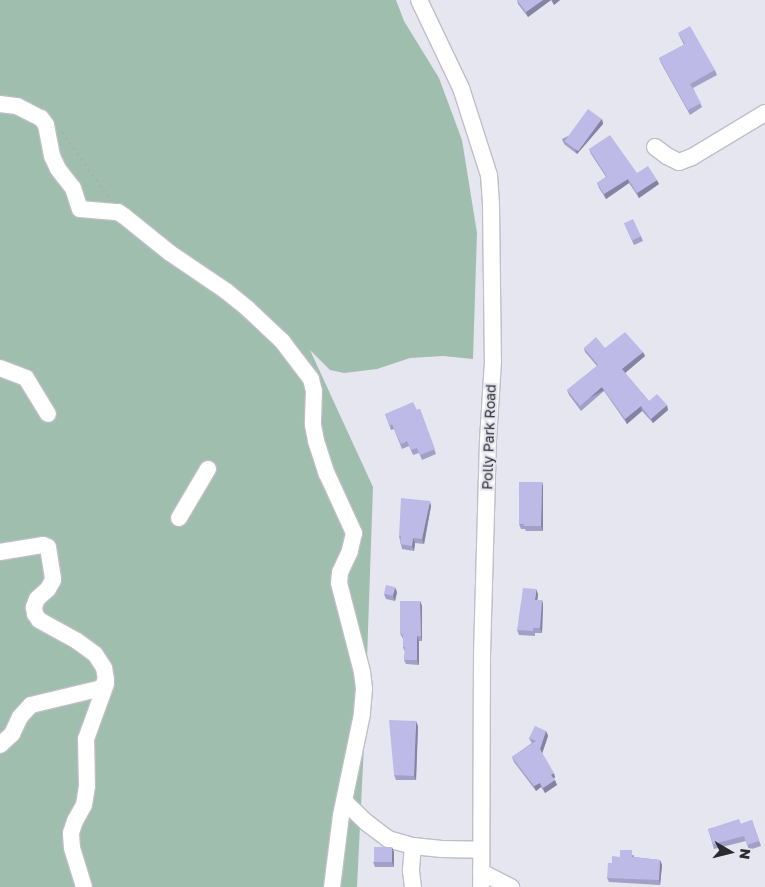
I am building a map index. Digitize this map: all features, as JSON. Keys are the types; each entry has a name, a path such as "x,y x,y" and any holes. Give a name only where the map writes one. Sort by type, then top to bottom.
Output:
{"street":[{"name":"Polly Park Road","path":"419,0 461,88 489,175 491,198 492,361 482,647 481,880"},
{"path":"0,104 17,106 41,118 46,125 52,156 58,170 73,188 80,209 118,212 170,253 226,291 248,309 282,342 311,378 314,391 313,425 316,442 327,474 354,532 350,551 340,572 339,584 362,672 364,689 362,714 345,802 332,887"},
{"path":"655,147 666,156 679,162 686,160 765,113"},
{"path":"0,368 26,378 48,414"},
{"path":"179,518 208,468"},
{"path":"0,552 43,545 48,547 53,580 48,589 37,599 34,607 35,614 39,620 77,641 95,654 104,668 106,684 86,739 87,786 84,805 71,833 72,848 84,887"},
{"path":"0,746 12,734 20,717 31,706 102,688 106,684"},
{"path":"345,802 367,823 388,839 413,846 481,850"},
{"path":"413,846 411,871 413,887"},
{"path":"481,880 511,887"}],"path":[{"path":"61,130 118,212"}],"green space":[{"path":"0,0 396,0 404,21 439,78 462,140 477,233 473,359 443,356 410,358 377,369 344,373 330,370 310,350 373,487 357,887 0,887"}],"building":[{"path":"517,0 543,0 526,12"},
{"path":"690,26 715,70 690,84 701,103 688,110 659,58 685,44 678,33"},
{"path":"588,109 602,119 578,151 564,141"},
{"path":"610,135 637,173 648,166 657,180 637,193 628,179 604,194 597,183 607,177 589,149"},
{"path":"633,219 641,236 632,240 624,223"},
{"path":"625,332 643,352 622,369 649,401 657,394 667,405 651,419 641,406 625,419 602,387 580,406 567,390 598,365 584,348 596,337 605,348"},
{"path":"413,402 417,410 420,409 435,449 420,455 417,448 411,450 407,441 401,444 385,414"},
{"path":"519,482 542,482 541,526 524,526 524,524 519,524"},
{"path":"401,498 430,501 422,539 413,538 412,546 400,544"},
{"path":"386,585 395,587 393,596 384,594"},
{"path":"523,588 536,589 535,600 542,600 540,628 533,628 533,631 517,630"},
{"path":"400,601 420,601 421,636 417,636 417,660 404,660 405,647 403,647 403,635 400,633"},
{"path":"389,720 416,721 414,776 394,775"},
{"path":"535,726 546,731 540,749 554,773 551,775 555,780 543,788 540,783 534,786 512,757 536,741 529,738"},
{"path":"739,819 741,824 752,820 759,841 747,845 744,836 713,844 708,829"},
{"path":"374,847 392,847 392,862 374,862"},
{"path":"620,850 632,850 632,857 660,860 659,880 607,878 608,863 612,863 612,856 620,857"}]}
